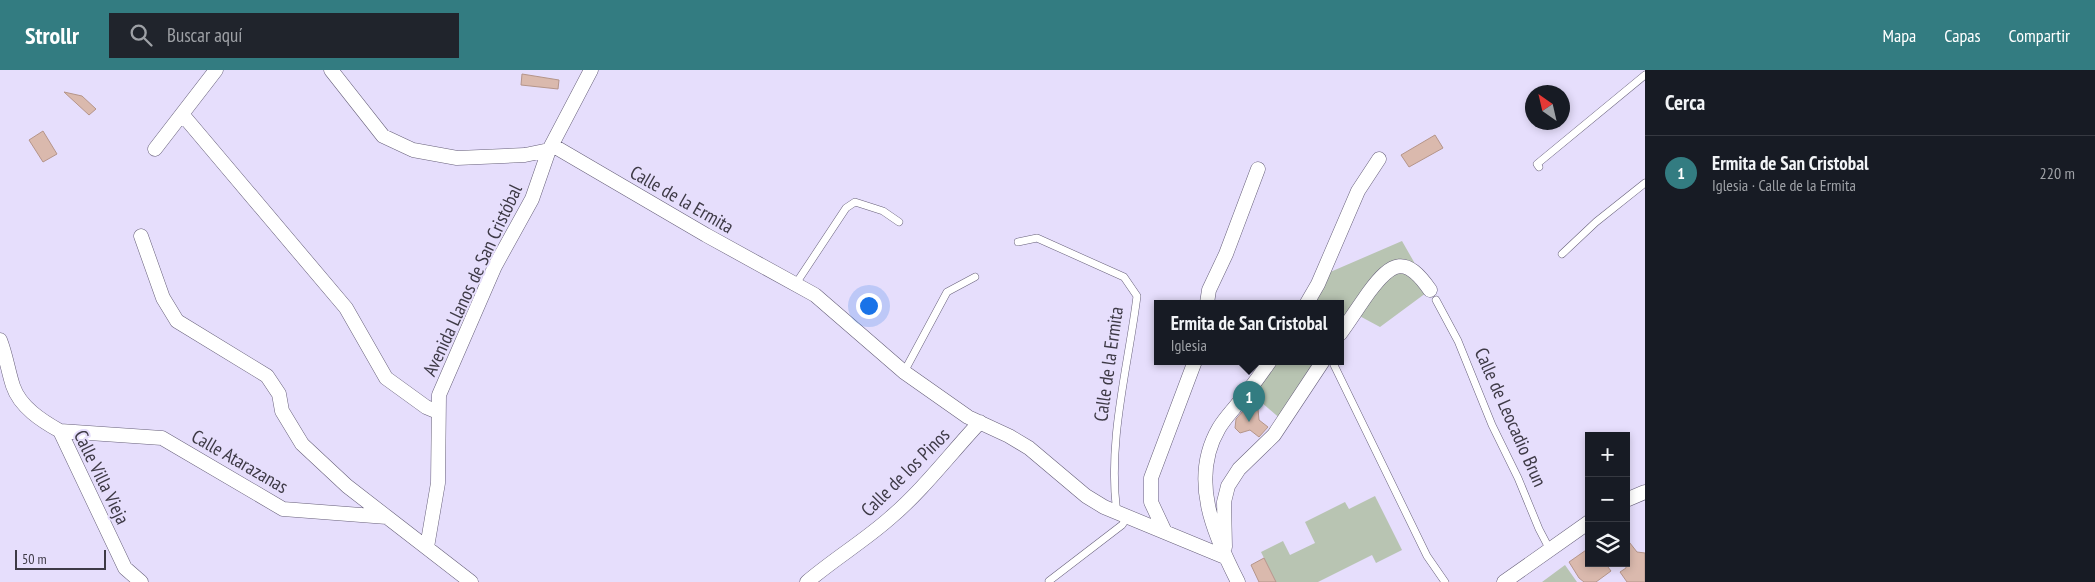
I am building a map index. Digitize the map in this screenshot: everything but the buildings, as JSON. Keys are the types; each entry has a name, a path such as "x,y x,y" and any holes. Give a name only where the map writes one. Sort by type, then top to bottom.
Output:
{"street":[{"path":"155,149 216,70"},
{"path":"330,70 383,136 413,150 457,158 525,155 551,147"},
{"name":"Avenida Llanos de San Cristóbal","path":"427,546 438,483 439,395 495,266 532,198 551,147 591,70"},
{"path":"182,114 346,308 386,378 426,407 438,412"},
{"name":"Calle de la Ermita","path":"551,147 814,295 904,372 960,412 1029,448 1086,496 1122,516 1225,558"},
{"path":"1309,300 1318,284 1358,191 1380,159"},
{"path":"1207,300 1209,290 1226,254 1258,169"},
{"path":"141,236 163,298 177,321 267,376 279,394 282,411 302,444 348,486 471,582"},
{"path":"1344,328 1388,269 1401,266 1408,267 1419,276 1433,295"},
{"name":"Calle Villa Vieja","path":"0,340 13,387 26,405 43,422 60,431 125,568 141,582"},
{"path":"1165,532 1151,502 1150,478 1193,365"},
{"path":"1238,582 1225,558 1206,500 1204,484 1207,458 1218,429 1267,365"},
{"path":"1225,558 1224,502 1228,486 1239,469 1274,435 1292,408 1327,365"},
{"name":"Calle de los Pinos","path":"807,582 900,509 980,422"},
{"name":"Calle Atarazanas","path":"60,431 162,438 283,508 387,517"},
{"path":"1630,498 1645,492"},
{"path":"1504,582 1585,525"}],"lane":[{"path":"1539,168 1537,164 1645,75"},
{"path":"1562,254 1596,222 1645,182"},
{"path":"794,285 846,208 855,202 883,211 899,222"},
{"name":"Calle de la Ermita","path":"1018,242 1037,238 1124,277 1137,296 1118,421 1114,488 1122,516"},
{"path":"904,372 947,292 976,277"},
{"name":"Calle de Leocadio Brun","path":"1433,295 1458,341 1492,425 1550,550"},
{"path":"1330,365 1427,556 1445,582"},
{"path":"1049,581 1122,525 1122,516"}],"green space":[{"path":"1402,241 1430,290 1380,327 1354,313 1344,328 1344,300 1309,300 1321,276"},
{"path":"1267,365 1320,365 1283,421 1248,391"},
{"path":"1375,496 1402,550 1376,563 1372,555 1318,582 1276,582 1261,552 1283,541 1290,555 1315,543 1305,522 1345,502 1349,509"},
{"path":"1565,565 1577,582 1542,582"}],"place":[{"name":"Ermita de San Cristobal","path":"1249,422"}]}
